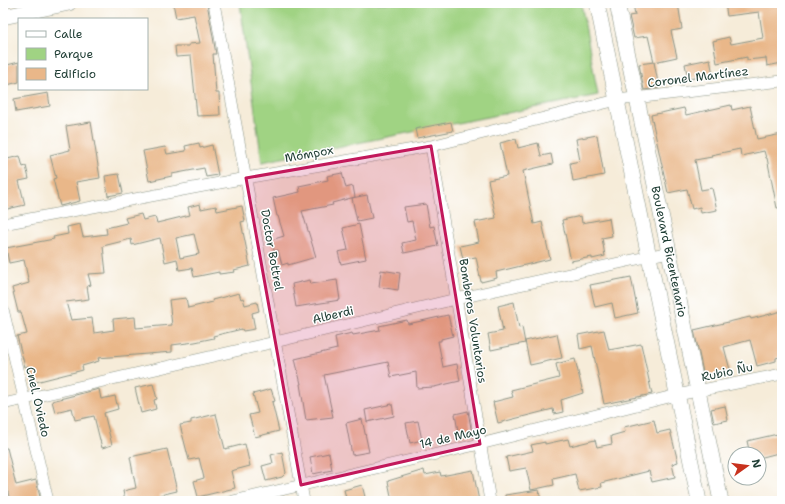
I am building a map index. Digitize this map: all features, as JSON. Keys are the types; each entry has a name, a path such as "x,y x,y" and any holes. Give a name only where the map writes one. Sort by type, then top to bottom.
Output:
{"main road":[{"path":"3,18 69,3"},
{"name":"Boulevard Bicentenario","path":"597,3 699,501"},
{"name":"Boulevard Bicentenario","path":"617,3 721,501"}],"street":[{"name":"Doctor Bottrel","path":"214,3 304,501"},
{"name":"Coronel Martínez","path":"617,100 782,81"},
{"name":"Mómpox","path":"3,224 246,178 431,146 617,100"},
{"name":"Bomberos Voluntarios","path":"431,146 490,501"},
{"name":"Alberdi","path":"3,404 456,299 669,252"},
{"name":"Cnel. Oviedo","path":"3,309 48,501"},
{"name":"Rubio Ñu","path":"677,395 782,374"},
{"name":"14 de Mayo","path":"233,501 480,444 677,395"}],"highlighted area":[{"path":"431,146 480,444 301,485 246,178"}],"green space":[{"path":"240,3 581,3 598,95 262,162"}],"building":[{"path":"173,3 207,3 216,54 213,54 216,93 219,93 220,115 197,116 191,56 176,57 175,46 189,46 189,44 200,43 194,15 176,18"},
{"path":"633,3 678,3 682,29 671,31 677,57 654,62 648,36 634,38 629,16 635,15"},
{"path":"725,3 782,3 782,63 767,66 766,58 747,60 747,57 717,63 713,41 729,37 731,44 763,38 759,12 727,16"},
{"path":"710,59 713,75 688,79 685,64"},
{"path":"18,62 18,82 3,86 3,66"},
{"path":"654,62 659,88 644,90 639,64"},
{"path":"48,93 50,106 16,112 14,99"},
{"path":"731,105 732,110 750,106 757,139 782,134 782,207 777,208 767,158 764,151 741,156 740,149 695,160 701,190 712,188 717,210 701,213 700,207 692,209 687,189 668,193 651,115 684,108 686,115"},
{"path":"91,122 100,178 76,182 80,201 60,206 53,179 56,178 50,155 70,150 66,126"},
{"path":"451,122 453,131 417,138 415,129"},
{"path":"597,135 604,175 573,181 570,163 580,161 576,139"},
{"path":"516,139 518,148 538,143 541,156 551,154 553,164 523,171 534,224 542,222 550,259 496,272 497,278 481,282 476,257 463,259 460,246 479,242 475,222 496,218 488,180 507,176 500,143"},
{"path":"199,143 200,148 212,145 218,175 206,177 204,168 172,174 172,176 149,181 143,151 165,147 167,154 186,151 185,146"},
{"path":"20,156 23,167 26,166 29,179 19,181 25,205 3,210 3,160"},
{"path":"342,173 346,188 353,186 355,197 332,203 333,205 302,211 316,257 288,265 288,263 282,265 278,250 274,251 271,240 284,236 273,198 300,192 299,186 328,180 327,176"},
{"path":"119,174 123,193 108,196 105,176"},
{"path":"367,195 372,218 357,221 352,198"},
{"path":"200,204 201,209 216,206 217,211 242,206 245,221 241,222 250,266 234,270 235,272 219,274 219,272 194,277 192,268 179,270 177,259 165,262 160,238 132,245 131,239 103,246 106,273 88,274 91,285 87,286 89,299 66,302 71,320 92,318 94,333 114,330 113,319 135,317 136,328 172,325 169,300 186,298 188,308 213,302 212,300 239,293 241,299 243,298 245,305 257,302 259,311 252,313 255,329 243,331 242,329 213,336 214,338 172,345 172,352 98,358 99,361 82,366 83,370 32,383 28,366 25,367 17,336 27,334 21,312 18,312 12,288 29,283 24,260 9,263 6,248 54,239 53,237 68,234 67,227 80,224 83,237 107,234 106,228 127,223 125,218 141,214 143,220 155,217 157,223 190,215 188,207","holes":["194,234 199,254 180,258 176,238"]},
{"path":"426,204 430,227 434,226 438,246 404,253 402,243 416,240 412,221 407,222 404,207"},
{"path":"581,216 582,223 609,218 612,236 602,238 605,256 571,261 562,220"},
{"path":"359,224 366,259 341,264 338,252 348,250 343,228"},
{"path":"381,270 400,273 398,290 379,287"},
{"path":"631,277 638,313 615,318 612,303 595,307 590,285"},
{"path":"310,280 311,284 337,280 340,300 296,307 292,284"},
{"path":"514,302 519,328 522,327 525,343 491,350 488,334 503,331 498,306"},
{"path":"782,311 782,356 776,358 776,361 757,366 750,340 724,347 730,370 704,377 694,330 750,317 751,319"},
{"path":"448,315 453,336 438,341 443,367 457,364 460,381 434,387 417,388 416,372 391,377 388,362 324,375 333,417 306,420 301,384 295,359 337,349 335,337 352,333 353,335 380,330 379,326 407,320 408,324"},
{"path":"604,330 609,350 641,344 652,394 604,404 592,346 580,349 578,335"},
{"path":"557,334 562,358 530,365 525,341"},
{"path":"575,359 583,393 561,400 563,412 554,414 553,409 498,423 493,402 513,397 511,390 559,378 556,364"},
{"path":"153,384 157,399 154,400 156,409 141,413 135,388"},
{"path":"99,389 101,399 115,396 118,409 104,413 112,445 102,448 94,416 75,420 72,408 55,412 52,401"},
{"path":"271,389 275,401 272,402 279,431 255,437 249,415 258,413 253,394"},
{"path":"392,404 394,416 367,422 365,410"},
{"path":"725,406 728,420 714,423 711,409"},
{"path":"468,411 472,434 459,437 455,414"},
{"path":"216,414 225,449 245,444 250,466 231,471 235,488 198,497 194,481 204,478 199,458 189,460 180,425 191,423 191,420"},
{"path":"362,419 369,452 352,455 346,423"},
{"path":"654,420 657,433 670,430 678,462 672,464 675,477 652,482 649,471 601,483 602,487 579,491 575,474 553,479 554,485 531,490 526,468 509,471 506,457 533,451 531,445 545,442 545,444 568,439 570,446 595,440 597,447 612,444 611,436 625,432 624,427"},
{"path":"418,421 422,440 410,443 406,423"},
{"path":"782,433 782,452 767,456 767,446 748,446 747,441"},
{"path":"3,448 7,448 16,485 36,480 41,501 10,501 5,480 3,481"},
{"path":"167,449 177,491 160,495 161,501 125,501 123,491 136,488 130,457"},
{"path":"282,452 286,473 282,477 266,481 262,466 273,463 271,455"},
{"path":"329,453 332,470 313,474 310,457"},
{"path":"424,470 425,475 440,472 441,476 473,470 479,501 392,501 388,481"},
{"path":"362,485 366,501 347,501 344,490"},
{"path":"539,490 541,501 505,501 505,495"}]}
